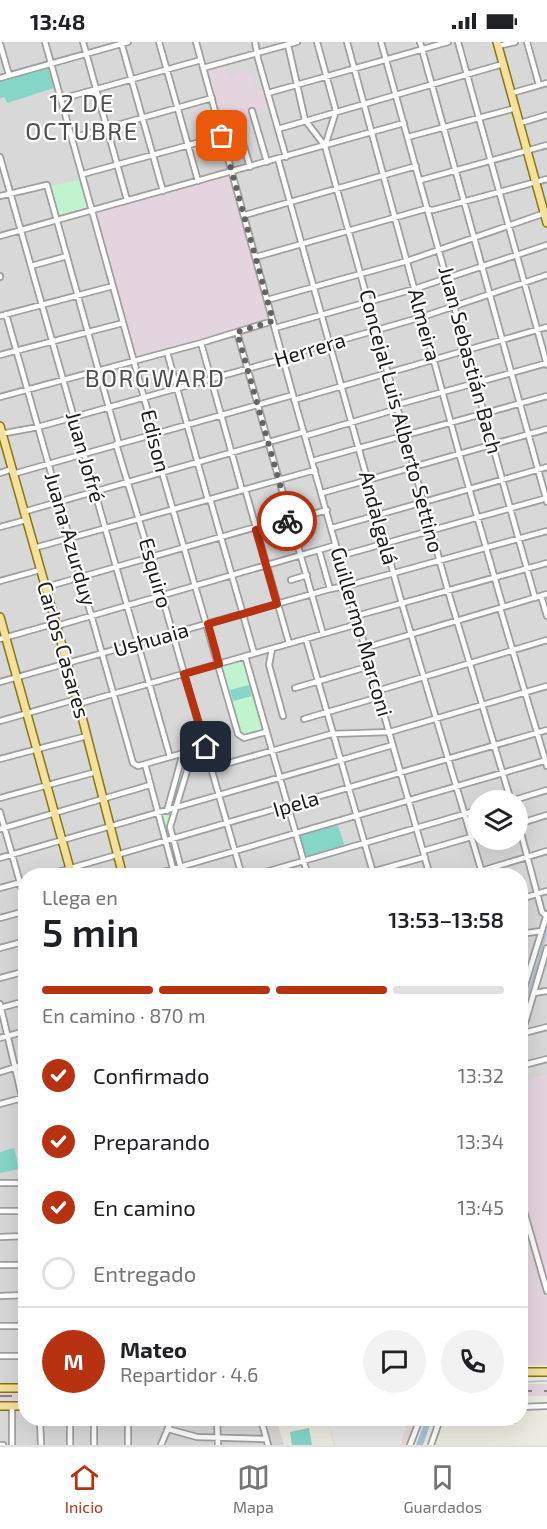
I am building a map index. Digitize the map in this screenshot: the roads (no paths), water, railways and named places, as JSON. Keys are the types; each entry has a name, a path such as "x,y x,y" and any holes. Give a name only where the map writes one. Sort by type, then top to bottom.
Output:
{"main road":[{"path":"498,44 547,223"},
{"name":"Carlos Casares","path":"0,426 78,701 121,868"},
{"path":"0,617 3,638 70,868"},
{"path":"528,1370 547,1370"},
{"path":"0,1388 18,1388"},
{"path":"0,1406 18,1406"}],"street":[{"name":"Edison","path":"45,42 134,360 162,472 186,548 238,734 244,738 266,732"},
{"path":"83,42 127,201"},
{"path":"0,78 128,42"},
{"path":"159,42 198,181"},
{"name":"Guillermo Marconi","path":"196,42 294,398 428,868"},
{"path":"255,42 286,157"},
{"path":"203,68 297,42"},
{"path":"317,42 336,111 325,146"},
{"name":"Almeira","path":"347,42 513,650 546,762"},
{"name":"Juan Sebastián Bach","path":"381,42 527,569 541,596 547,616"},
{"path":"340,556 547,500 420,42"},
{"path":"268,93 448,42"},
{"path":"0,527 59,501 352,422 442,392 547,364 458,42"},
{"path":"498,44 515,42"},
{"path":"526,42 539,85"},
{"path":"121,43 163,191"},
{"name":"Concejal Luis Alberto Settino","path":"290,43 296,85 305,120 325,146 448,591 508,790"},
{"path":"0,44 9,75"},
{"path":"61,99 201,60"},
{"path":"278,129 503,64"},
{"path":"512,93 547,83"},
{"path":"72,138 212,98"},
{"path":"408,137 516,108"},
{"path":"252,111 267,162"},
{"path":"520,123 547,115"},
{"path":"235,116 250,167"},
{"path":"0,236 404,123"},
{"path":"83,174 222,136"},
{"path":"421,180 547,145"},
{"name":"Juan Jofré","path":"0,157 170,757"},
{"name":"Andalgalá","path":"278,159 402,604 468,824"},
{"path":"245,215 416,166"},
{"path":"256,257 547,179"},
{"name":"Esquiro","path":"10,193 47,184 79,295 127,482 240,868"},
{"path":"0,196 10,193"},
{"path":"267,300 407,261 545,213"},
{"path":"275,328 414,289 547,245"},
{"path":"31,266 68,256"},
{"name":"Herrera","path":"1,434 38,427 247,369 422,317 547,275"},
{"path":"3,315 113,286"},
{"name":"Juana Azurduy","path":"3,315 16,350 133,763 136,766 145,764"},
{"path":"0,397 201,343 273,321"},
{"path":"0,355 123,323"},
{"path":"0,473 49,464 257,406 341,386 547,327"},
{"path":"237,332 323,634"},
{"path":"201,343 220,416 289,643"},
{"path":"167,352 254,654"},
{"path":"312,461 547,396"},
{"path":"322,492 547,429"},
{"path":"332,528 547,467"},
{"path":"34,549 315,470"},
{"path":"46,587 221,537 327,510"},
{"name":"Ushuaia","path":"0,682 330,588 394,574 547,531"},
{"path":"280,542 295,538"},
{"path":"3,638 162,596 336,545"},
{"path":"319,550 330,588"},
{"path":"356,616 547,563"},
{"path":"0,581 40,570"},
{"path":"291,580 306,575"},
{"path":"365,648 541,596"},
{"path":"0,720 114,694 358,624"},
{"path":"306,639 371,868"},
{"path":"377,691 547,640"},
{"path":"272,649 269,665 283,716"},
{"path":"245,656 305,868"},
{"path":"295,688 370,666"},
{"path":"212,768 333,733 390,732 547,686"},
{"path":"304,719 379,697"},
{"name":"Ipela","path":"82,868 118,855 547,730"},
{"path":"0,759 87,736"},
{"path":"0,858 393,745"},
{"path":"174,868 145,764 206,747"},
{"path":"181,867 170,827 193,751"},
{"path":"167,811 183,753"},
{"path":"178,868 546,762"},
{"path":"0,798 96,772"},
{"path":"2,828 150,785"},
{"path":"528,796 547,790"},
{"path":"0,812 2,828 18,871"},
{"path":"279,868 468,813"},
{"path":"528,820 547,815"},
{"path":"423,851 468,838"},
{"name":"Andalgalá","path":"476,850 480,868"},
{"path":"525,850 542,912 547,915 528,967"},
{"path":"498,868 547,851"},
{"path":"391,868 425,857"},
{"path":"0,888 18,883"},
{"path":"528,897 547,891"},
{"path":"0,918 18,913"},
{"path":"528,932 541,931"},
{"path":"0,948 18,943"},
{"path":"528,1012 547,948"},
{"path":"0,978 18,973"},
{"path":"534,993 547,991"},
{"path":"18,1003 0,1007 18,1079"},
{"path":"528,1032 547,1027"},
{"path":"0,1038 18,1033"},
{"path":"528,1064 547,1059"},
{"path":"0,1072 18,1066"},
{"path":"0,1104 18,1099"},
{"path":"0,1183 18,1183"},
{"path":"0,1211 18,1211"},
{"path":"528,1225 547,1291"},
{"path":"0,1237 18,1236"},
{"path":"0,1265 18,1265"},
{"path":"0,1296 18,1295"},
{"path":"0,1326 18,1326"},
{"path":"0,1356 18,1356"},
{"path":"12,1406 12,1445"},
{"path":"528,1407 547,1406"},
{"path":"40,1426 41,1445"},
{"path":"70,1426 70,1445"},
{"path":"94,1426 94,1445"},
{"path":"128,1426 128,1445"},
{"path":"161,1445 169,1426"},
{"path":"217,1426 218,1445"},
{"path":"168,1429 188,1436 267,1442 263,1426"},
{"path":"410,1445 417,1426"},
{"path":"431,1445 438,1426"}],"waterway":[{"path":"528,994 547,931"},
{"path":"528,1382 547,1381"}],"railway":[{"path":"528,1391 547,1391"},
{"path":"0,1396 18,1396"}],"district":[{"name":"12 DE OCTUBRE","path":"82,118"},
{"name":"BORGWARD","path":"155,379"}]}
